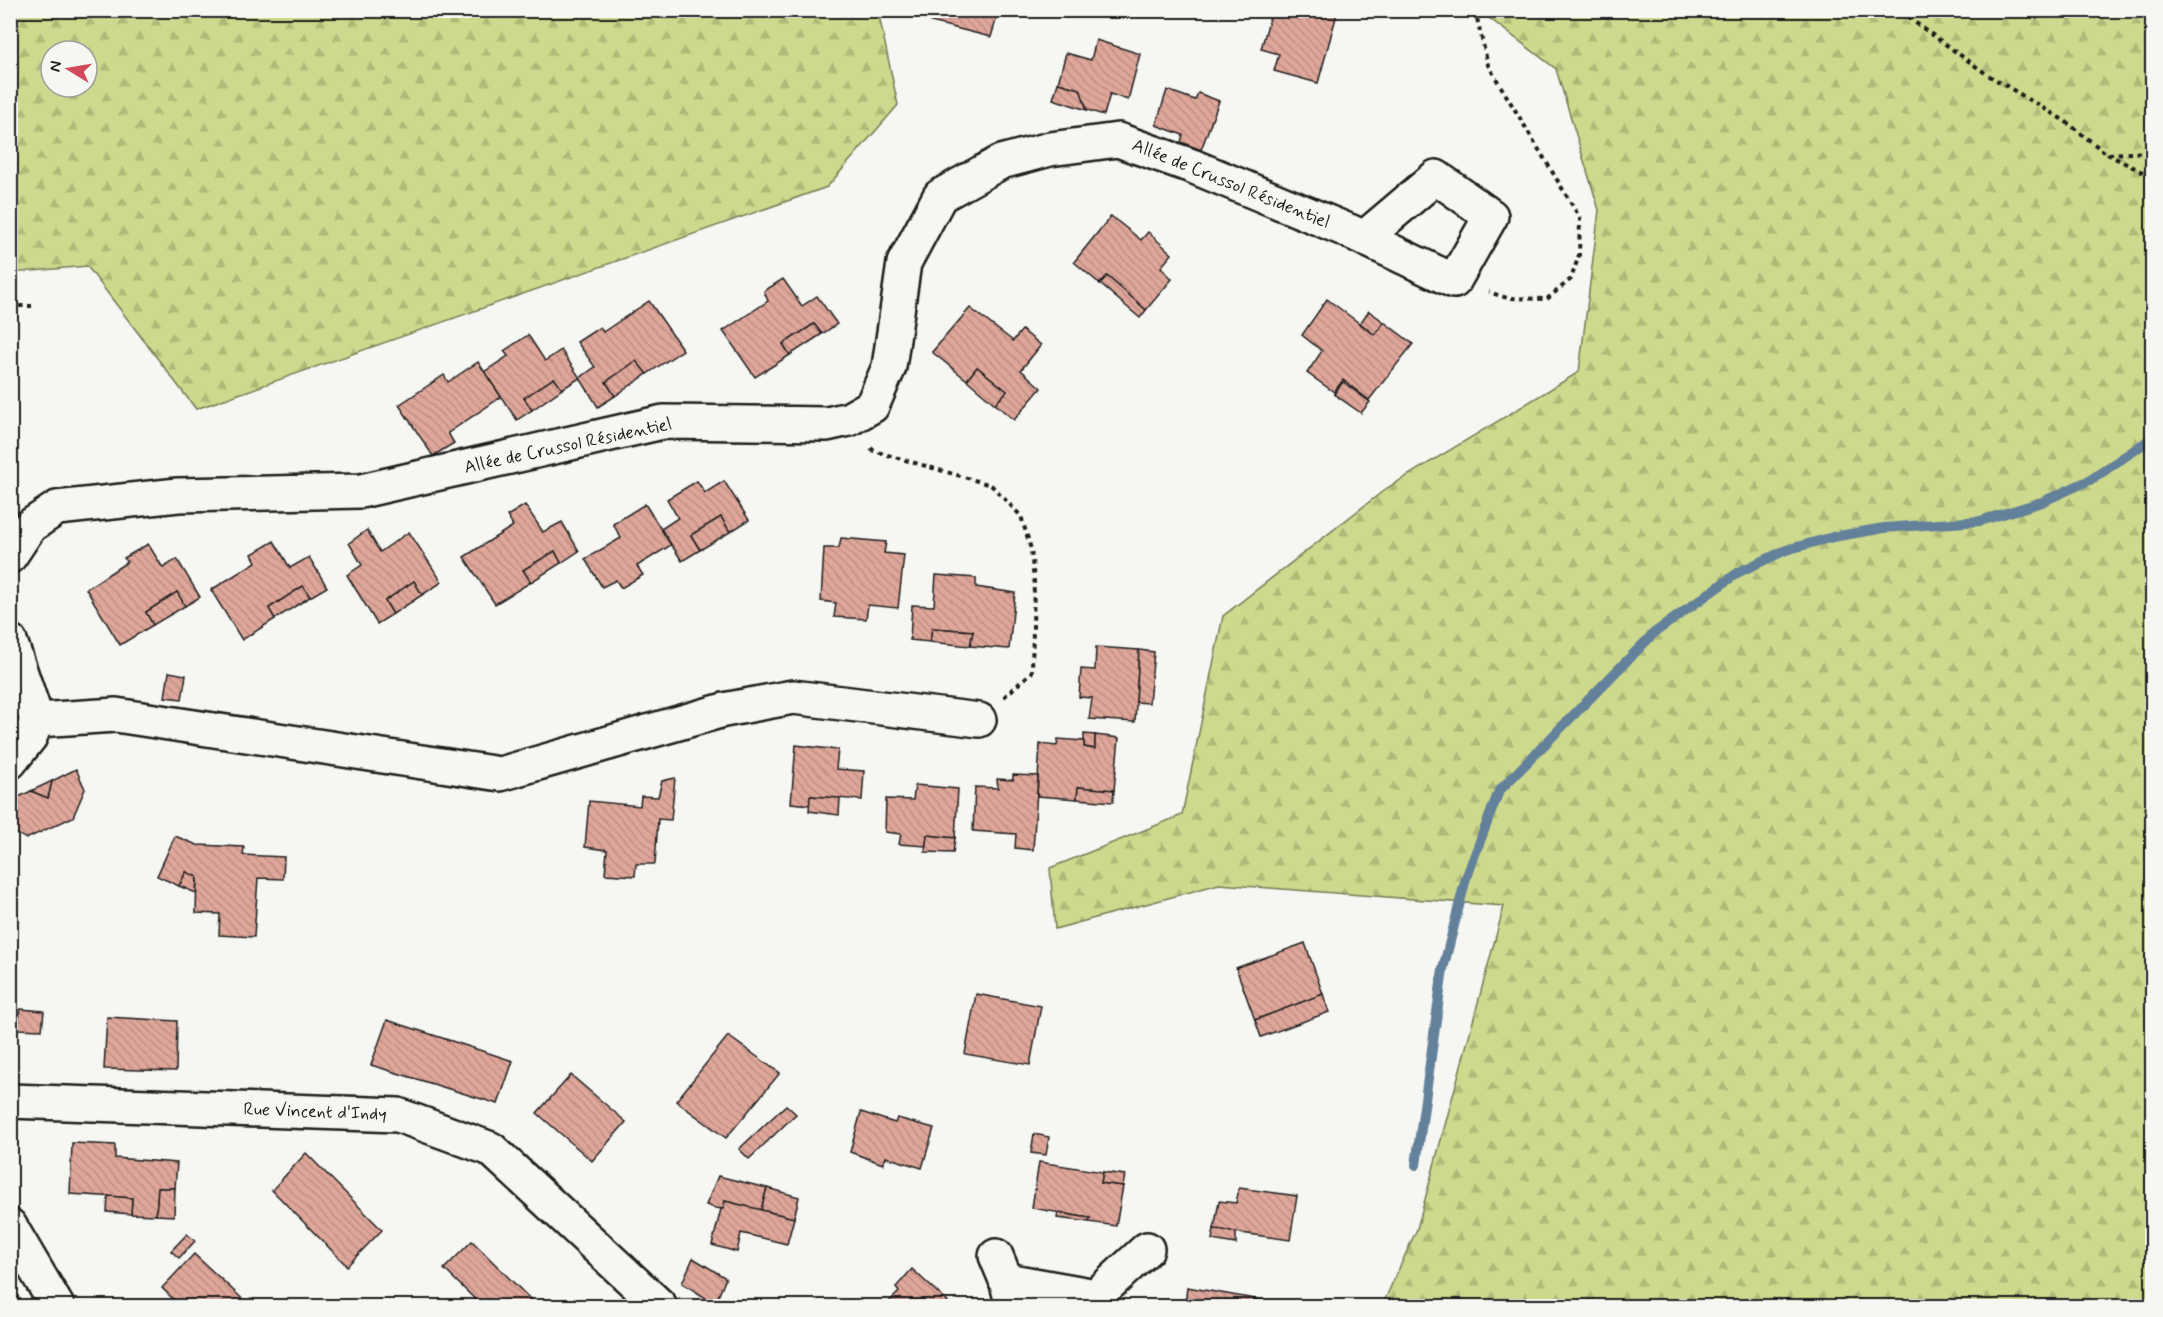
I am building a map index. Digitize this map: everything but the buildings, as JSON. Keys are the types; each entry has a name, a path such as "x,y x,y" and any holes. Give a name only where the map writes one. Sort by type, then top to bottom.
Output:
{"street":[{"name":"Allée de Crussol Résidentiel","path":"10,556 30,526 57,508 178,495 361,491 663,422 827,424 849,419 872,406 889,367 904,263 940,196 1001,162 1050,149 1118,140 1192,166 1364,238 1454,281"},
{"path":"1364,238 1436,177 1491,216 1454,281"},
{"path":"10,641 37,720 30,737 10,762"},
{"path":"37,720 116,715 500,774 724,710 792,697 979,720"},
{"name":"Rue Vincent d'Indy","path":"10,1101 398,1115 491,1149 660,1306"},
{"path":"10,1226 57,1306"},
{"path":"1005,1281 1096,1296 1147,1249"}],"path":[{"path":"1454,281 1507,298 1547,299 1571,279 1579,255 1580,218 1488,65 1475,10"},
{"path":"1903,10 1913,21 1988,75 2065,121 2107,154 2152,177"},
{"path":"2107,154 2152,152"},
{"path":"10,306 32,306"},
{"path":"849,419 874,451 991,485 1022,516 1031,549 1034,582 1032,672 979,720"}],"green space":[{"path":"11,10 878,11 898,105 827,187 196,409 87,266 11,273"},
{"path":"1480,11 2152,11 2152,1306 1382,1306 1417,1229 1504,906 1219,884 1055,929 1050,868 1182,815 1223,616 1387,488 1579,372 1599,210 1556,69"}],"waterway":[{"path":"1416,1165 1443,969 1466,878 1499,791 1654,633 1739,572 1786,550 1833,537 1884,528 1980,521 2042,502 2092,479 2152,438"}]}
